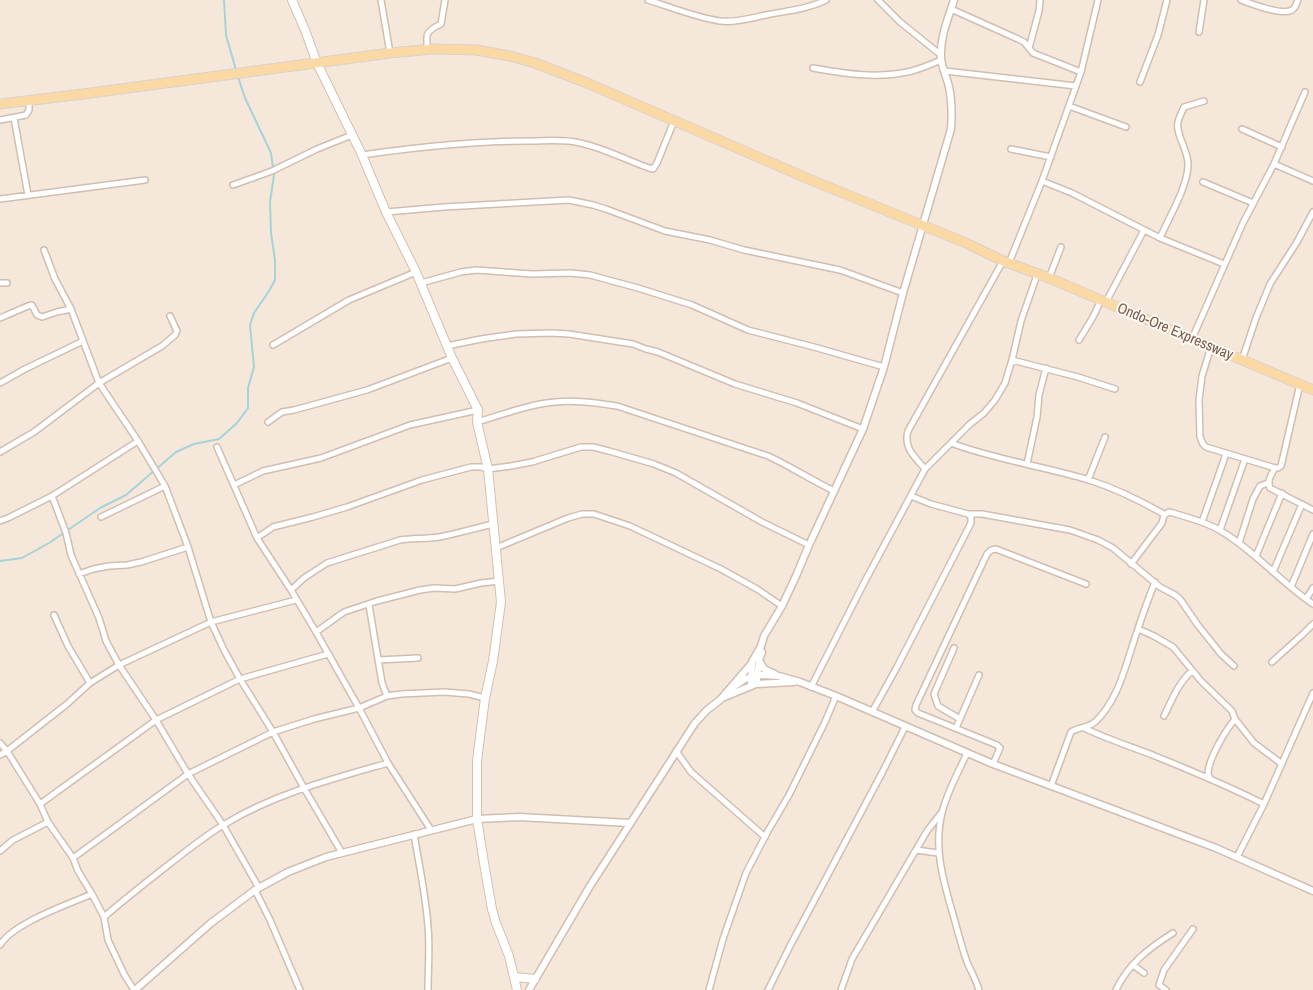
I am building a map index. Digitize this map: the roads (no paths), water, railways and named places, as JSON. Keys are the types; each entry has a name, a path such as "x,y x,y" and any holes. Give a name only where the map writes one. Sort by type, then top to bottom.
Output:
{"main road":[{"path":"292,0 317,63 362,155 386,212 416,272 452,358 478,410 477,422 488,469 501,602 477,761 477,819 492,909 509,956 517,990"},
{"name":"Ondo-Ore Expressway","path":"0,104 390,53 428,50 476,50 510,56 535,63 568,76 811,180 966,242 1006,262 1313,389"},
{"path":"515,977 535,979"}],"street":[{"path":"381,0 390,53"},
{"path":"428,50 426,35 430,28 441,24 445,0"},
{"path":"648,0 720,21 733,21 804,8 826,0"},
{"path":"878,0 941,58"},
{"path":"529,990 590,886 695,723 720,700 756,661 764,648 764,636 782,606 863,429 884,367 922,225 951,129 952,108 949,86 941,58 943,36 954,0"},
{"path":"1029,48 1040,0"},
{"path":"925,469 909,450 906,438 908,431 1006,262 1042,181 1081,72 1098,0"},
{"path":"1140,82 1158,36 1167,0"},
{"path":"1199,32 1204,0"},
{"path":"1242,0 1279,11 1293,9 1298,0"},
{"path":"951,9 1024,42 1033,53 1081,72"},
{"path":"813,68 874,76 913,71 941,58"},
{"path":"945,71 1076,86"},
{"path":"1192,339 1224,264 1274,164 1305,92"},
{"path":"0,120 26,115 30,107 29,101"},
{"path":"1160,238 1180,195 1188,167 1188,155 1178,130 1178,122 1184,108 1204,101"},
{"path":"1069,106 1126,127"},
{"path":"14,118 28,194"},
{"path":"362,155 401,149 512,141 569,141 592,146 653,169 674,121"},
{"path":"1242,129 1282,146"},
{"path":"233,185 272,171 317,149 352,135"},
{"path":"1010,149 1050,157"},
{"path":"1274,164 1313,181"},
{"path":"0,199 145,180"},
{"path":"1042,181 1072,193 1160,238 1224,264"},
{"path":"1203,182 1253,203"},
{"path":"386,212 569,200 606,209 665,231 840,270 903,293"},
{"path":"1242,360 1270,284 1297,242 1313,212"},
{"path":"1079,340 1144,230"},
{"path":"1048,278 1061,247"},
{"path":"44,250 55,279 71,309 98,383 166,486 188,547 211,622 224,650 342,853"},
{"path":"420,283 476,270 532,274 570,273 590,275 638,288 692,306 748,330 884,367"},
{"path":"273,345 349,300 416,272"},
{"path":"811,687 864,582 925,469 970,424 984,413 995,400 1005,383 1021,321 1038,275"},
{"path":"0,283 7,283"},
{"path":"0,318 32,305 37,315 42,317 71,309"},
{"path":"0,452 34,432 98,383 162,346 175,335 176,331 170,316"},
{"path":"447,346 516,334 551,333 570,334 633,344 658,352 735,384 797,403 863,429"},
{"path":"0,383 25,368 83,341"},
{"path":"1211,347 1202,376 1199,400 1200,437 1206,447 1275,468 1281,466 1300,384"},
{"path":"268,422 282,412 367,390 452,358"},
{"path":"1012,360 1078,377 1115,390"},
{"path":"1027,464 1037,417 1039,395 1046,368"},
{"path":"477,422 531,406 554,402 590,402 617,406 768,456 834,491"},
{"path":"234,485 263,471 331,454 410,425 478,410"},
{"path":"1088,480 1105,437"},
{"path":"0,521 52,496 138,441"},
{"path":"952,443 972,450 1088,480 1145,504 1164,515"},
{"path":"257,538 273,527 348,507 422,480 471,467 481,466 488,469 511,466 532,462 580,447 593,447 609,450 676,472 762,522 809,545"},
{"path":"217,448 257,538 316,632 388,763 431,830"},
{"path":"1202,522 1226,454"},
{"path":"1220,530 1246,459"},
{"path":"1275,468 1268,483 1270,488 1313,510"},
{"path":"1239,543 1253,499 1260,486 1268,483"},
{"path":"101,517 166,486"},
{"path":"1256,556 1282,493"},
{"path":"52,496 65,531 71,555 99,618 106,641 119,665 156,720 188,774 223,825 257,889 300,990"},
{"path":"911,496 931,504 968,514 982,514 1070,530 1098,540 1113,548 1131,564 1180,599 1221,654 1234,666"},
{"path":"1273,572 1302,504"},
{"path":"1131,564 1162,523 1164,515 1169,512 1202,522 1220,530 1256,556 1313,604"},
{"path":"496,548 568,518 582,514 594,514 630,526 705,562 757,588 782,606"},
{"path":"872,712 970,523 971,517 968,514"},
{"path":"290,590 315,570 337,559 400,540 439,537 493,524"},
{"path":"1291,587 1313,534"},
{"path":"79,574 92,569 127,565 152,559 188,547"},
{"path":"993,764 1000,748 997,745 918,713 915,710 987,554 991,550 996,549 1086,584"},
{"path":"316,632 344,612 377,601 420,590 434,588 455,589 482,582 499,581"},
{"path":"1051,786 1071,732 1084,728 1094,722 1114,696 1121,682 1155,582"},
{"path":"1306,599 1313,588"},
{"path":"0,755 67,704 90,683 119,665 211,622 296,600"},
{"path":"369,605 382,683 387,696"},
{"path":"54,615 68,646 90,683"},
{"path":"1272,662 1313,624"},
{"path":"1138,629 1173,647 1201,682 1232,711 1235,719 1254,743 1282,764"},
{"path":"954,648 934,694 938,706 960,719"},
{"path":"40,804 156,720 240,679 328,654"},
{"path":"378,660 418,658"},
{"path":"756,661 779,676 836,696 993,764 1216,848 1313,891"},
{"path":"754,684 756,661"},
{"path":"1164,716 1177,689 1192,671"},
{"path":"956,728 979,674"},
{"path":"729,690 738,683 754,676 779,676"},
{"path":"720,700 754,684 800,682"},
{"path":"73,858 188,774 273,732 314,719 359,708 369,702 387,696 444,692 469,694 486,698"},
{"path":"1237,857 1264,804 1313,693"},
{"path":"709,990 746,873 789,795 836,696"},
{"path":"1211,779 1208,774 1210,762 1224,734 1235,719"},
{"path":"768,990 905,727"},
{"path":"1084,728 1211,779 1264,804"},
{"path":"0,743 40,804 48,822 73,858 78,871 104,917 108,940 124,974 135,990 211,923 257,889 288,872 326,857 477,819 519,817 630,823"},
{"path":"676,751 692,772 765,837"},
{"path":"967,753 942,812 938,836 938,852 944,882 967,961 979,990"},
{"path":"104,917 132,893 223,825 258,807 304,788 388,763"},
{"path":"841,990 852,959 927,831 942,812"},
{"path":"0,851 13,840 48,822"},
{"path":"414,834 428,929 428,990"},
{"path":"916,850 938,852"},
{"path":"0,945 24,924 92,894"},
{"path":"1166,990 1159,985 1164,970 1193,929"},
{"path":"1116,990 1120,980 1133,964 1151,947 1173,933"},
{"path":"1133,964 1144,973"}],"waterway":[{"path":"224,0 226,35 236,70"},
{"path":"0,561 22,558 49,543 100,508 126,495 176,452 194,444 219,439 237,423 248,408 248,388 254,367 250,325 254,313 275,280 270,202 274,175 271,153 245,98 238,77"}]}
